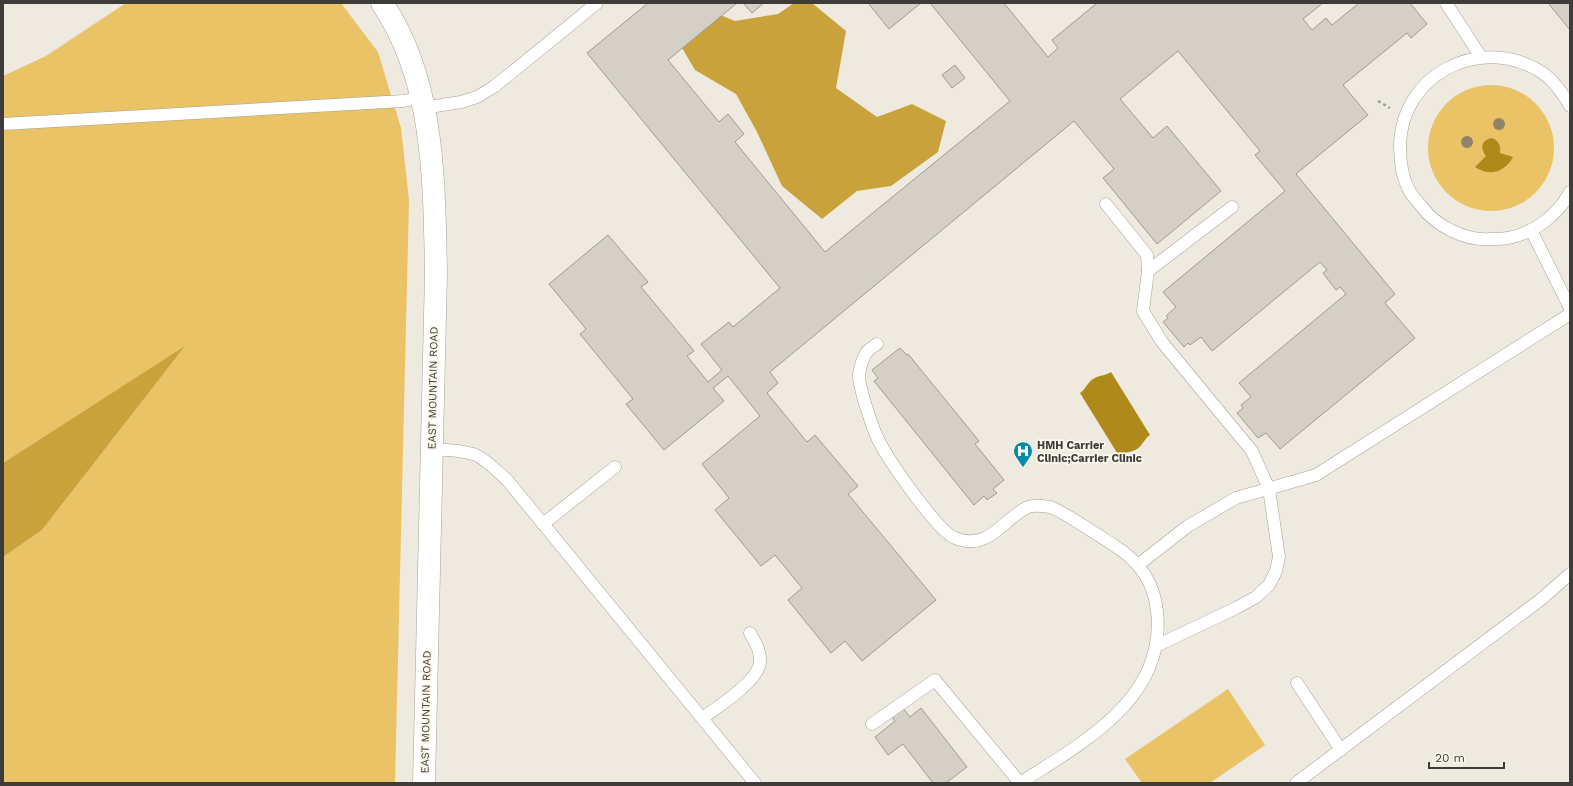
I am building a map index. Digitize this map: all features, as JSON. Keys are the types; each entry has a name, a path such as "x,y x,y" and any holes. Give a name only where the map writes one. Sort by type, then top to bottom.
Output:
{"street":[{"name":"EAST MOUNTAIN ROAD","path":"382,3 400,35 413,68 422,103 432,164 436,273 424,783"}],"lane":[{"path":"3,124 396,102 461,102 477,97 494,86 597,3"},
{"path":"1446,3 1481,57"},
{"path":"1570,106 1561,90 1539,70 1511,59 1481,57 1453,65 1428,81 1410,104 1400,132 1400,162 1409,190 1428,215 1453,232 1483,240 1513,237 1541,225 1564,204 1570,192"},
{"path":"1106,204 1147,255 1148,271 1143,311 1162,342 1252,451 1269,489 1279,557 1276,572 1269,584 1256,597 1156,646"},
{"path":"1148,271 1232,207"},
{"path":"1531,230 1570,308"},
{"path":"1138,565 1188,526 1236,498 1316,475 1570,314"},
{"path":"872,724 935,680 1020,783 1098,732 1118,714 1142,681 1154,657 1159,624 1157,605 1145,573 1135,561 1122,550 1052,507 1029,507 987,538 975,542 953,538 928,512 894,466 877,437 867,409 859,375 866,353 877,344"},
{"path":"432,449 463,452 476,455 492,466 508,481 755,783"},
{"path":"543,524 616,467"},
{"path":"1296,783 1539,601 1570,574"},
{"path":"703,718 756,674 760,663 759,649 750,633"},
{"path":"1297,683 1341,750"}],"path":[{"path":"1378,102 1391,108"}],"shaded area":[{"path":"126,3 341,3 378,52 401,128 409,200 395,783 3,783 3,557 42,530 184,347 3,463 3,76 46,56"},
{"path":"794,3 812,3 846,31 836,88 877,117 912,104 946,121 938,152 891,186 857,191 822,219 782,186 757,132 736,94 695,70 671,29 700,7 735,21 778,14"},
{"path":"1491,85 1503,86 1515,90 1526,96 1539,108 1549,124 1553,136 1553,160 1549,172 1543,183 1531,196 1515,206 1503,210 1491,211 1479,210 1467,206 1456,200 1443,188 1433,172 1429,160 1428,148 1429,136 1433,124 1439,113 1451,100 1467,90 1479,86"},
{"path":"1492,138 1499,144 1500,153 1513,157 1506,166 1501,169 1486,172 1475,167 1486,156 1482,147 1484,142"},
{"path":"185,346 42,530 3,557 3,463"},
{"path":"1111,372 1150,435 1137,449 1119,456 1080,393 1093,379"},
{"path":"1228,689 1265,745 1210,783 1142,783 1125,759"}],"building":[{"path":"648,3 737,3 668,60 719,122 728,114 744,134 735,142 825,252 1010,101 930,3 1004,3 1048,57 1058,48 1052,40 1097,3 1323,3 1303,19 1312,30 1326,18 1332,25 1359,3 1410,3 1427,24 1411,38 1407,33 1343,85 1368,115 1296,174 1395,294 1385,303 1415,338 1280,449 1266,433 1258,438 1237,413 1243,408 1241,405 1251,397 1239,383 1346,294 1340,287 1336,290 1323,273 1327,270 1320,262 1212,351 1201,337 1190,345 1188,343 1184,347 1163,322 1168,318 1166,316 1176,307 1163,292 1285,191 1255,155 1260,151 1178,51 1120,99 1153,138 1167,126 1221,191 1157,244 1103,178 1114,169 1074,121 770,372 778,383 767,393 807,442 815,435 858,486 848,494 936,600 862,661 845,641 831,653 788,600 802,588 775,555 761,566 715,510 729,498 702,464 760,416 728,376 713,388 724,401 664,450 626,404 633,399 580,334 586,329 549,284 608,235 648,282 641,287 694,351 687,356 708,382 722,370 701,344 729,322 733,327 780,288 587,53"},
{"path":"743,3 764,3 752,13"},
{"path":"868,3 921,3 889,29"},
{"path":"1548,3 1570,3 1570,30"},
{"path":"955,65 965,78 952,88 942,75"},
{"path":"900,348 907,355 908,354 979,441 975,444 1004,480 993,489 997,493 987,500 984,496 974,505 874,381 878,378 872,370"},
{"path":"902,707 910,717 921,708 967,767 946,783 933,783 903,744 888,755 875,737 895,721 891,716"}],"place":[{"name":"HMH Carrier Clinic;Carrier Clinic","path":"1023,468"}]}
